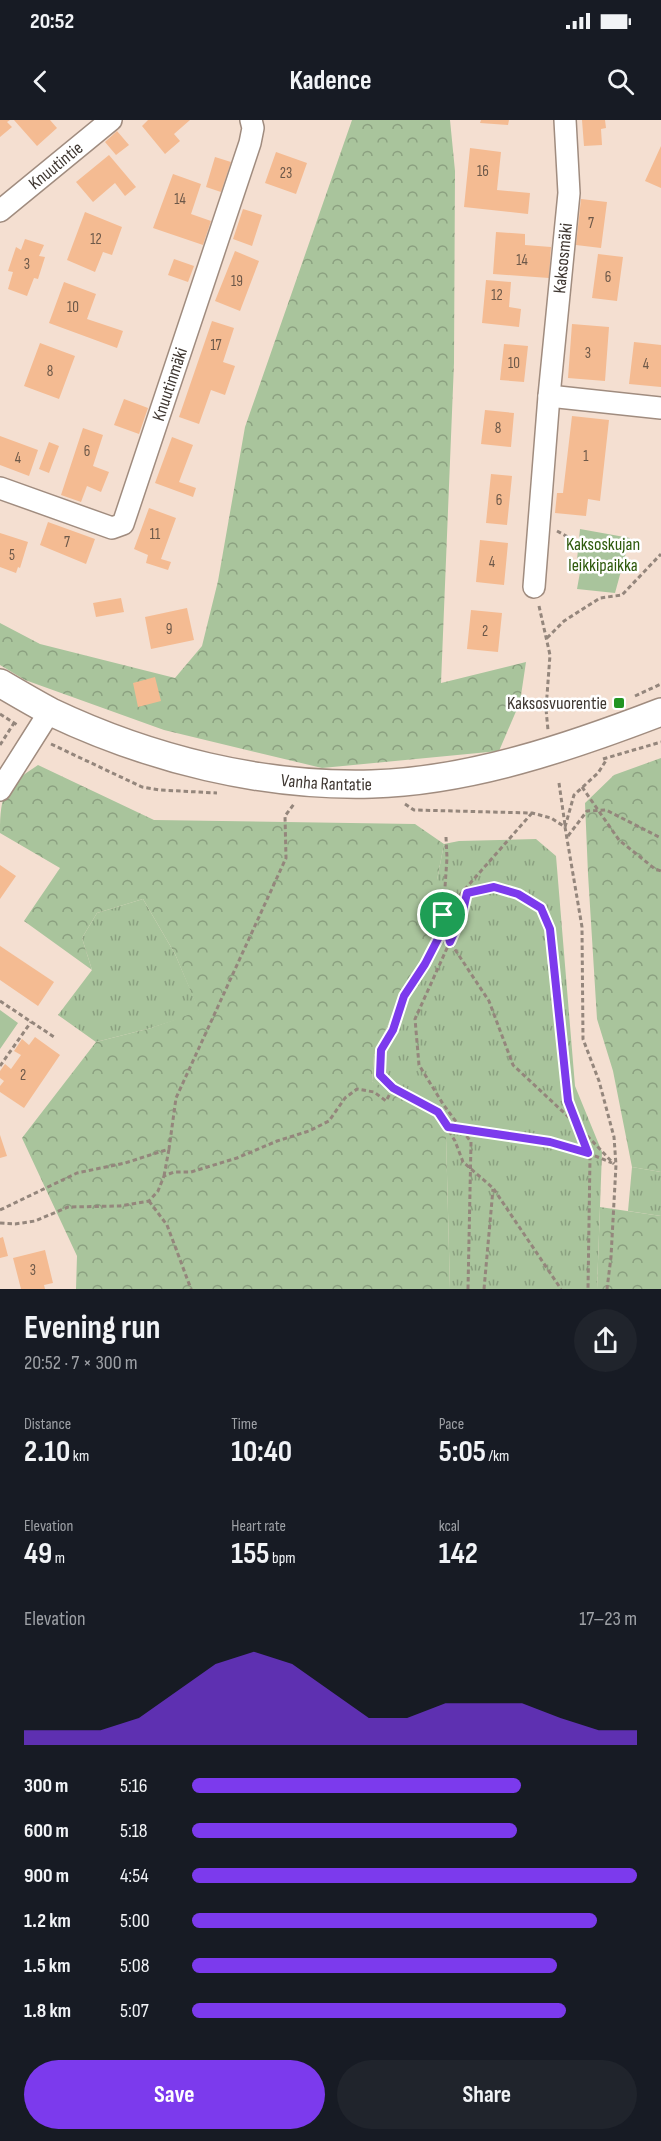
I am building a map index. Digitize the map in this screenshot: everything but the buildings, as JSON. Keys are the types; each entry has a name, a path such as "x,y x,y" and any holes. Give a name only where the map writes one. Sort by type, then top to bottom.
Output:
{"main road":[{"name":"Vanha Rantatie","path":"0,683 50,711 95,732 167,757 219,770 276,778 372,784 471,771 543,753 661,712"}],"street":[{"name":"Knuutintie","path":"3,204 111,120"},
{"name":"Knuutinmäki","path":"0,488 112,528 123,524 250,143 253,128 251,120"},
{"name":"Kaksosmäki","path":"534,587 549,396 569,193 565,120"},
{"path":"549,396 661,408"},
{"path":"0,790 50,711"}],"path":[{"path":"540,521 592,550"},
{"path":"547,638 564,621 600,598 622,595 661,554"},
{"path":"534,587 549,655 546,709 548,732"},
{"path":"630,698 661,684"},
{"path":"0,745 14,723"},
{"path":"565,827 574,795 598,773 608,758"},
{"path":"559,783 582,927 584,1039 599,1081 614,1137 616,1165 607,1289"},
{"path":"582,787 619,840 655,869 661,871"},
{"path":"0,1223 15,1224 35,1221 68,1207 120,1206 149,1201 158,1191 164,1176 176,1098 286,858 285,816 299,798"},
{"path":"401,800 414,810 532,813 550,818 565,827"},
{"path":"568,836 587,811 606,810 661,838"},
{"path":"443,915 532,813"},
{"path":"446,837 447,858 442,931 425,964 404,996 393,1030 381,1050 380,1075 393,1088 438,1112 448,1127 463,1162 493,1188 561,1289"},
{"path":"468,1289 471,1142 443,1104 419,1065 416,1019 462,915 467,893 494,887 518,894 541,908 550,929 568,1101 590,1157 588,1289"},
{"path":"443,915 450,942 489,1001 513,1065 616,1165"},
{"path":"0,1001 54,1037"},
{"path":"0,1066 31,1022"},
{"path":"164,1176 174,1172 191,1172 237,1158 276,1141 309,1131 329,1121 345,1098 357,1089 374,1092 386,1101 393,1088"},
{"path":"448,1127 550,1142 588,1153 616,1165"},
{"path":"0,1210 77,1173 125,1163 169,1149"},
{"path":"484,1289 493,1188"},
{"path":"149,1201 167,1225 191,1289"}],"green space":[{"path":"352,120 450,120 455,171 454,363 441,683 526,662 520,702 499,751 322,768 164,730 25,680 0,665 0,623 40,644 175,678 202,646 218,581 245,427"},
{"name":"Kaksoskujan leikkipaikka","path":"580,529 630,538 615,593 577,589 582,561 577,560"},
{"path":"661,758 661,1172 632,1167 613,1071 597,1019 585,803 614,775"},
{"path":"38,765 154,820 415,824 444,844 437,880 437,941 402,993 374,1056 372,1081 436,1118 446,1136 450,1289 76,1289 77,1256 22,1138 96,1042 151,1028 199,1011 175,954 143,899 97,913 82,938 92,970 24,921 60,868 0,833 0,819 3,799 11,785"},
{"path":"536,839 556,856 575,1086 602,1152 597,1289 450,1289 446,1136 372,1081 374,1056 402,993 437,941 437,880 444,844 459,841"},
{"path":"143,899 175,954 200,1012 96,1042 58,1015 92,970 82,938 97,913"},
{"path":"0,1010 18,1023 0,1049"},
{"path":"632,1167 661,1172 661,1216 628,1211"},
{"path":"600,1207 661,1216 661,1289 597,1289"}],"place":[{"name":"Kaksosvuorentie","path":"619,703"}],"route":[{"path":"494,887 518,894 541,908 550,929 568,1101 588,1153 550,1142 448,1127 438,1112 393,1088 380,1075 381,1050 393,1030 404,996 425,964 442,931 443,915 450,942 462,915 467,893 494,887"}]}
